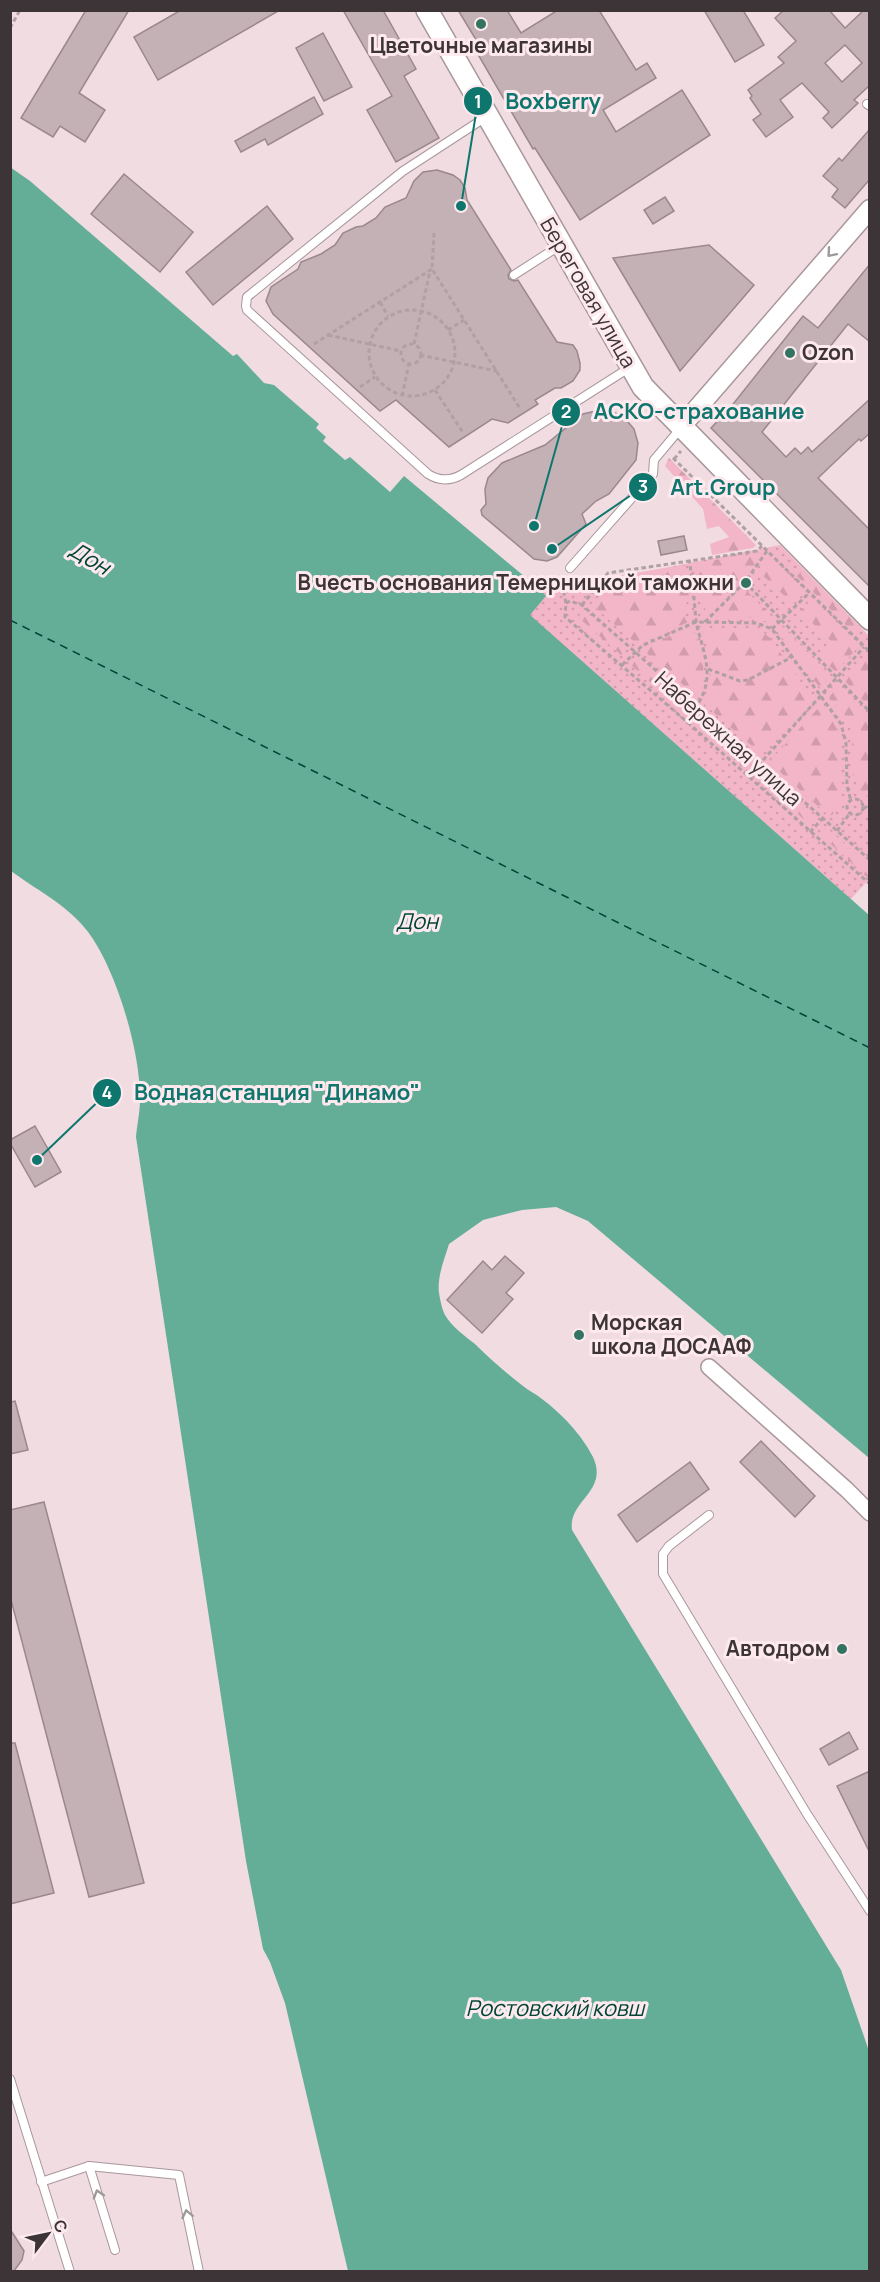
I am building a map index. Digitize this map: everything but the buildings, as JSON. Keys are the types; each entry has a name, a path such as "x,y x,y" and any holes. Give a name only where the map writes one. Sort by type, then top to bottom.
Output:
{"main road":[{"name":"Береговая улица","path":"427,10 643,387 870,619"}],"street":[{"path":"681,428 870,209"},
{"path":"709,1367 870,1513"}],"lane":[{"path":"487,117 402,171 247,297 247,310 428,474 439,479 451,480 461,475 631,367"},
{"path":"514,275 561,245"},
{"path":"570,568 653,474 654,460 681,428"},
{"path":"709,1515 669,1546 663,1554 663,1574 807,1814 870,1911"},
{"path":"10,2079 70,2271"},
{"path":"41,2182 89,2166 179,2175 199,2271"},
{"path":"89,2166 115,2250"}],"path":[{"path":"10,28 20,10"},
{"path":"414,344 431,270 434,233"},
{"path":"314,344 431,270"},
{"path":"431,270 521,410"},
{"path":"380,302 388,316"},
{"path":"407,310 421,311 437,318 448,330 454,344 454,362 450,374 435,390 416,397 402,396 386,389 375,377 369,363 369,344 379,324 388,316 407,310"},
{"path":"448,330 464,320"},
{"path":"328,335 401,351"},
{"path":"409,364 402,358 401,351 404,346 414,344"},
{"path":"409,364 417,362 420,355 420,349 414,344"},
{"path":"420,355 497,371"},
{"path":"402,396 409,364"},
{"path":"360,387 375,377"},
{"path":"435,390 464,434"},
{"path":"662,449 870,652"},
{"path":"582,605 608,573 757,550 762,546"},
{"path":"704,623 745,582 767,551"},
{"path":"686,721 697,706 708,683 708,669 696,622 695,593 689,560"},
{"path":"570,568 564,594 566,603 570,600 582,605 870,860"},
{"path":"745,582 870,712"},
{"path":"772,629 809,593"},
{"name":"Набережная улица","path":"566,603 564,616 869,884"},
{"path":"622,665 643,645 696,622 757,623 772,629 835,714 845,734 847,786 851,801"},
{"path":"748,777 864,647"},
{"path":"708,669 740,681 748,680 792,657"},
{"path":"863,809 861,802 854,799 847,807 850,813 856,815 870,804"},
{"path":"837,831 850,813"},
{"path":"810,832 823,818"}],"green space":[{"path":"669,458 756,545 753,548 712,555 710,544 729,537 719,526 707,529 703,509 665,466"},
{"path":"780,545 869,636 869,879 851,899 529,615 546,596 543,592"},
{"path":"763,553 745,579 709,615 706,614 694,563"},
{"path":"766,556 804,593 793,604 758,571"},
{"path":"685,565 690,595 683,610 688,622 638,645 591,604 622,575"},
{"path":"803,570 861,628 855,634 797,576"},
{"path":"744,588 776,621 772,625 759,618 713,617"},
{"path":"811,600 858,647 836,672 821,658 834,644 800,611"},
{"path":"584,610 627,648 621,655 578,617"},
{"path":"691,626 703,661 703,679 697,697 642,649"},
{"path":"782,626 831,676 820,688 777,631"},
{"path":"753,628 762,631 771,639 812,698 761,754 704,704 710,684 711,666 703,629"},
{"path":"867,655 869,658 869,707 844,680"},
{"path":"638,658 690,704 683,711 631,665"},
{"path":"840,685 869,718 869,797 855,781 852,763 852,733 849,723 829,697"},
{"path":"821,705 838,727 839,733 841,797 835,812 829,816 769,762"},
{"path":"712,725 753,761 747,769 706,732"},
{"path":"763,769 815,816 808,823 756,776"},
{"path":"827,828 869,866 868,878 821,835"}],"water":[{"name":"Дон","path":"10,167 30,181 233,356 237,354 264,383 274,385 319,424 316,428 326,437 323,441 345,460 350,457 390,492 404,476 543,592 546,596 530,615 869,915 869,1458 588,1221 556,1207 522,1210 483,1220 449,1244 441,1268 439,1295 445,1315 458,1331 510,1376 556,1411 577,1433 593,1457 597,1469 596,1479 576,1511 572,1520 572,1530 841,1970 869,2051 869,2271 348,2271 285,2003 263,1949 246,1861 136,1137 140,1105 139,1080 131,1034 116,985 106,962 84,927 58,903 11,871"}],"ferry route":[{"path":"10,620 870,1048"}],"place":[{"name":"Цветочные магазины","path":"481,24"},
{"name":"Boxberry","path":"461,206"},
{"name":"Ozon","path":"790,353"},
{"name":"АСКО-страхование","path":"534,526"},
{"name":"Art.Group","path":"552,549"},
{"name":"В честь основания Темерницкой таможни","path":"746,583"},
{"name":"Водная станция \"Динамо\"","path":"37,1160"},
{"name":"Морская школа ДОСААФ","path":"579,1335"},
{"name":"Автодром","path":"842,1649"}],"water label":[{"name":"Ростовский ковш","path":"555,2008"}]}
